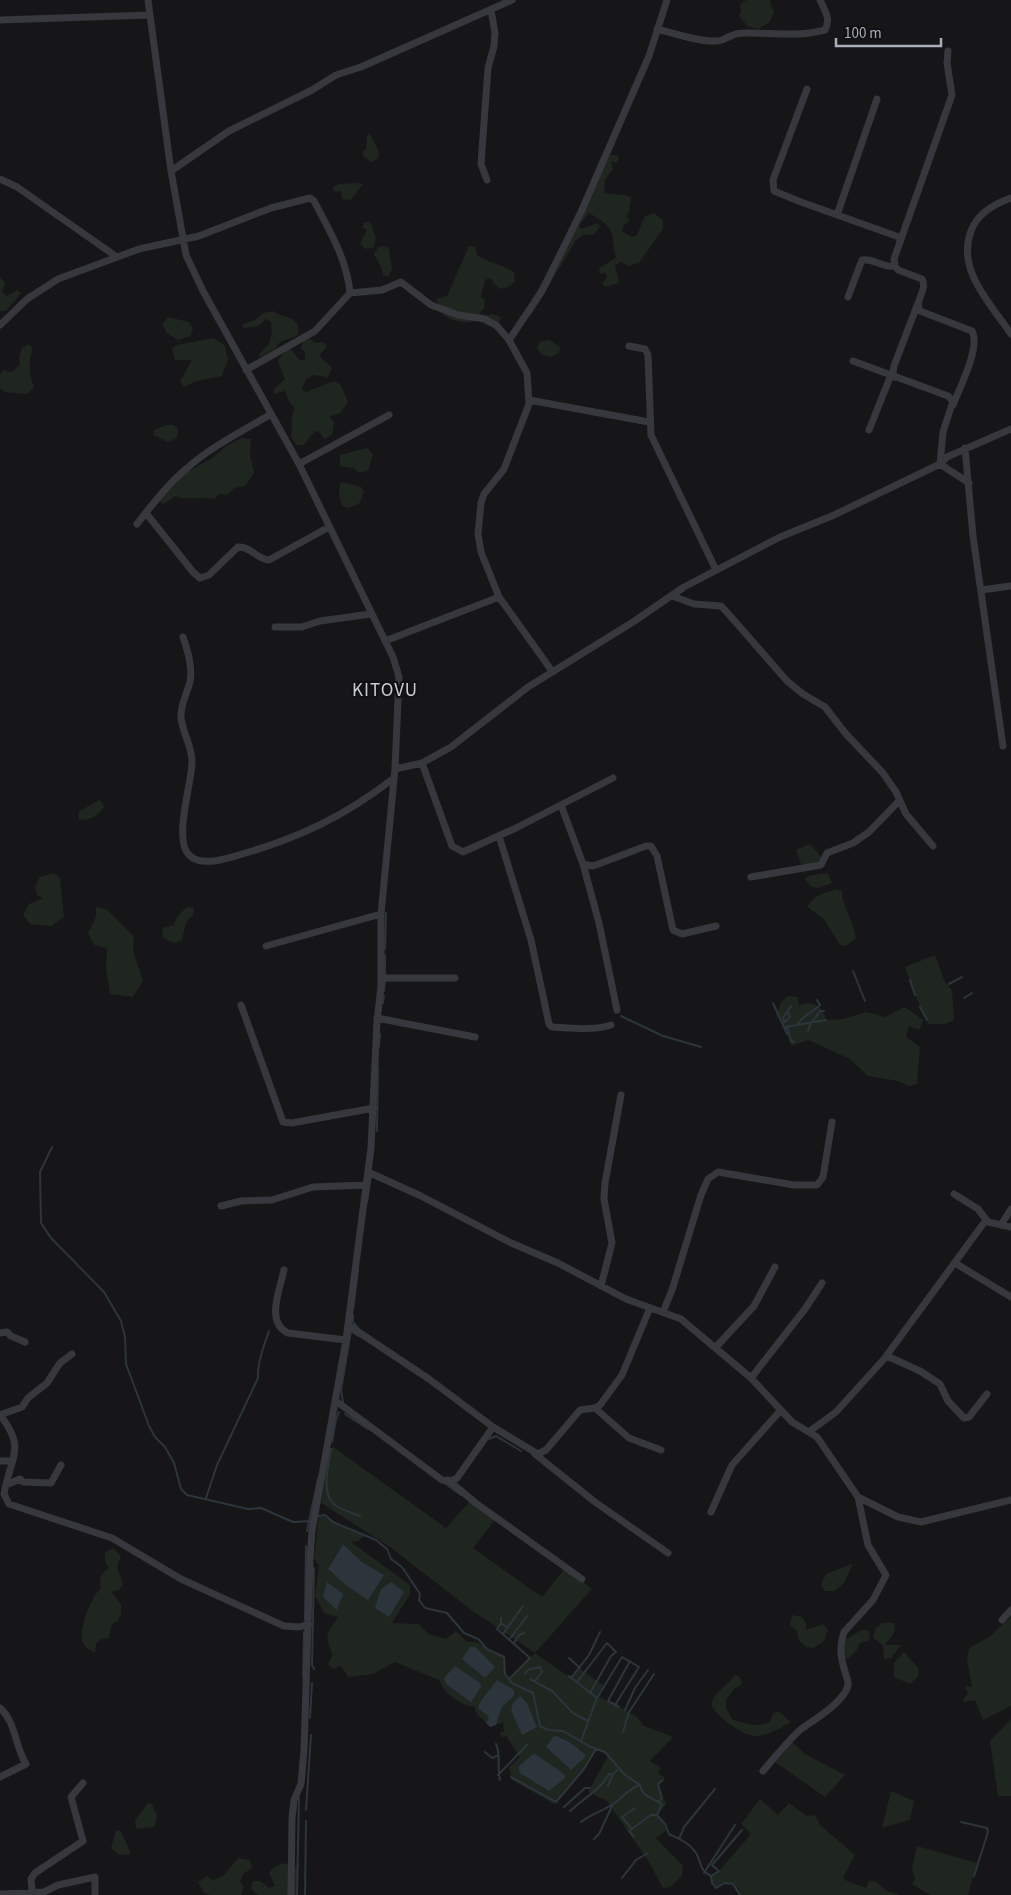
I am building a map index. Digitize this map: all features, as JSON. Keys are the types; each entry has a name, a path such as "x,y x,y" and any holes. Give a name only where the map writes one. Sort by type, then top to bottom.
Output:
{"street":[{"path":"148,0 171,171 186,255 203,291 299,464 371,614 386,641 393,657 398,677 395,769 381,914 381,978 377,1018 374,1108 368,1172 346,1340 312,1531 301,1784 294,1800 292,1818 291,1895"},
{"path":"171,171 229,131 312,90 336,75 361,67 512,0"},
{"path":"509,340 542,291 581,212 649,56 667,0"},
{"path":"658,29 685,36 722,41 733,34 798,36 816,33 825,30 828,24 828,17 820,0"},
{"path":"487,180 481,164 488,68 495,40 491,10"},
{"path":"0,20 150,15"},
{"path":"869,430 893,376 894,366 924,289 922,279 898,270 894,266 894,260 952,95 947,63 948,51"},
{"path":"807,89 772,186 774,190 780,194 899,237 900,242"},
{"path":"838,215 876,99"},
{"path":"0,179 17,187 117,257"},
{"path":"0,325 27,300 58,279 139,249 204,234 271,208 310,198 314,201 341,255 348,277 350,293"},
{"path":"1011,198 993,206 980,216 972,227 966,252 973,278 1011,334"},
{"path":"848,297 862,260 867,259 889,267 894,266"},
{"path":"246,370 315,331 350,293 382,290 403,282 413,293 431,305 458,315 485,319 497,326 509,340 526,373 529,400 510,457 504,469 484,494 480,504 478,534 482,552 499,597 552,671"},
{"path":"918,303 920,311 972,332 975,336 973,353 943,432 940,464"},
{"path":"629,346 645,349 648,355 649,422 651,435 716,570"},
{"path":"853,361 948,396 953,401 953,405"},
{"path":"529,400 649,422"},
{"path":"137,524 186,468 209,451 271,414"},
{"path":"299,464 389,415"},
{"path":"395,769 422,763 471,734 519,693 716,570 780,537 832,516 940,464 947,457 965,448 1011,429"},
{"path":"965,448 981,590 1004,746"},
{"path":"940,464 969,483"},
{"path":"146,513 192,572 200,578 209,575 238,547 249,549 261,559 269,560 329,527"},
{"path":"981,590 1011,586"},
{"path":"672,596 694,604 721,606 787,681 803,694 825,707 846,734 883,773 896,792 910,819 933,846"},
{"path":"386,641 499,597"},
{"path":"275,628 302,627 320,621 371,614"},
{"path":"183,637 188,652 191,680 181,719 192,752 192,763 182,822 184,846 187,853 194,859 202,862 224,860 325,824 373,794 394,778"},
{"path":"422,763 447,836 455,849 463,852 499,836 613,778"},
{"path":"751,877 821,865 827,853 853,843 869,832 899,801"},
{"path":"561,805 583,864 599,923 617,1010"},
{"path":"499,836 531,940 549,1024 552,1027 560,1028 598,1028 611,1025"},
{"path":"583,864 593,866 646,846 651,846 657,856 673,930 682,934 716,926"},
{"path":"266,946 381,914"},
{"path":"381,978 455,978"},
{"path":"241,1005 283,1122 292,1123 374,1108"},
{"path":"377,1018 471,1034 475,1037"},
{"path":"601,1286 612,1242 604,1199 605,1183 621,1096"},
{"path":"662,1312 672,1290 701,1195 712,1175 718,1172 794,1185 817,1185 823,1177 832,1122"},
{"path":"368,1172 420,1195 476,1226 558,1263 626,1299 681,1319 751,1378 797,1426 810,1432 829,1452 858,1497 868,1545 886,1575 872,1600 844,1632 839,1653 849,1685 827,1711 801,1730 763,1770"},
{"path":"221,1206 241,1201 272,1200 313,1187 366,1185"},
{"path":"954,1194 978,1209 986,1220 1011,1227"},
{"path":"1001,1225 1011,1209"},
{"path":"810,1432 836,1412 887,1356 986,1220"},
{"path":"955,1263 1011,1297"},
{"path":"716,1348 754,1306 775,1267"},
{"path":"284,1270 275,1313 276,1322 280,1329 288,1333 346,1340"},
{"path":"751,1378 805,1309 822,1283"},
{"path":"535,1453 542,1454 575,1414 583,1409 594,1408 600,1405 622,1375 650,1308"},
{"path":"348,1325 429,1379 493,1427 535,1453 596,1502 668,1553"},
{"path":"0,1333 7,1332 11,1336 25,1342"},
{"path":"72,1354 60,1363 47,1383 28,1398 22,1407 0,1415 15,1438 12,1461 4,1485 3,1500 26,1510 112,1538 181,1578 284,1626 291,1628 309,1624"},
{"path":"887,1356 920,1371 940,1384 948,1401 964,1418 968,1417 987,1394"},
{"path":"336,1401 426,1470 442,1480 457,1478"},
{"path":"594,1408 629,1438 661,1450"},
{"path":"710,1512 732,1465 781,1410"},
{"path":"456,1487 457,1478 493,1427"},
{"path":"543,1461 546,1450"},
{"path":"0,1461 12,1461"},
{"path":"4,1485 20,1479 24,1482 51,1483 61,1466"},
{"path":"447,1480 477,1504 582,1579"},
{"path":"858,1497 898,1518 921,1522 1011,1500"},
{"path":"1002,1620 1011,1610"},
{"path":"0,1708 14,1732 18,1753 26,1764 0,1778"},
{"path":"32,1891 31,1879 35,1873 83,1841 71,1797 82,1783"},
{"path":"0,1894 32,1891 44,1892 58,1885 95,1877 95,1895"}],"shaded area":[{"path":"746,0 771,0 770,3 774,12 770,22 758,29 747,26 739,15 741,12 740,5"},
{"path":"370,134 379,152 378,158 371,162 363,156 363,152 366,149 367,135"},
{"path":"611,155 617,155 619,159 616,163 611,161 613,169 605,180 604,192 631,198 629,212 626,216 630,221 624,225 622,231 631,237 637,235 645,216 654,213 663,220 663,229 639,263 628,266 621,262 615,265 619,283 605,287 602,284 607,277 605,273 600,274 599,268 616,258 611,231 604,223 589,213 579,225 581,229 598,223 600,227 594,234 583,235 576,240 532,314 523,316 549,269 603,160"},
{"path":"338,184 363,184 351,200 342,199 341,191 336,192 332,188"},
{"path":"365,222 370,222 376,237 374,247 366,249 360,244 367,230 362,227"},
{"path":"384,246 389,248 392,269 388,277 383,275 374,254 378,247"},
{"path":"469,246 476,247 477,255 481,258 514,272 515,282 508,287 499,289 490,278 485,280 481,297 485,300 484,308 480,312 482,317 492,314 499,316 501,318 499,324 488,326 477,320 464,322 450,319 443,314 436,299 447,296"},
{"path":"0,278 5,282 2,292 7,296 17,290 21,293 6,311 0,311"},
{"path":"273,311 295,321 298,330 297,336 280,342 275,349 259,357 270,339 272,331 271,322 265,319 258,326 243,329 243,324 255,320 263,313"},
{"path":"168,317 189,322 193,329 190,336 178,340 167,333 162,324"},
{"path":"214,338 225,346 228,360 222,376 197,381 184,387 180,381 192,360 175,360 172,349 177,345"},
{"path":"309,338 315,343 323,342 327,346 319,356 332,368 328,377 313,375 306,380 302,389 306,392 334,381 341,385 348,402 340,413 329,417 334,422 332,435 325,439 318,431 314,432 304,445 296,445 291,437 292,416 295,408 290,403 285,391 274,394 274,389 285,379 278,361 284,351 291,349 299,360 305,360 305,353 301,348 303,342"},
{"path":"549,340 560,347 559,353 550,357 541,354 537,347 541,341"},
{"path":"29,344 33,349 30,358 30,368 34,387 27,394 5,392 0,388 0,375 3,370 12,372 20,365 19,356 22,348"},
{"path":"167,425 173,425 178,429 177,438 168,442 153,435 154,430"},
{"path":"241,438 251,439 250,455 254,473 245,486 234,488 227,495 220,494 214,499 175,496 164,504 159,501 187,472 211,459 226,446"},
{"path":"367,448 373,454 368,471 359,473 353,468 340,466 340,455"},
{"path":"343,482 361,487 364,492 359,504 348,508 342,505 339,495 340,484"},
{"path":"100,800 104,807 99,813 90,819 79,820 79,811"},
{"path":"810,844 824,860 821,864 802,867 796,850"},
{"path":"54,873 60,878 64,917 51,926 30,924 23,915 29,904 43,898 37,895 35,886 40,877"},
{"path":"828,873 832,883 817,888 810,886 805,879 808,876"},
{"path":"837,889 842,891 843,902 856,939 845,946 840,945 824,919 807,907 816,897"},
{"path":"96,907 106,909 134,937 133,951 143,981 133,997 110,994 106,968 107,948 94,945 88,933 96,917"},
{"path":"187,907 194,908 193,915 186,923 182,940 174,943 162,937 163,928 174,925 177,917"},
{"path":"935,955 945,982 952,990 954,1020 945,1024 929,1024 905,967"},
{"path":"788,996 798,997 799,1005 817,1005 826,1020 844,1019 866,1012 885,1017 905,1007 923,1020 919,1030 909,1026 906,1037 920,1047 917,1084 909,1086 898,1081 868,1076 850,1059 808,1040 791,1046 785,1027 776,1015 781,1002"},
{"path":"333,1447 446,1528 470,1501 495,1520 473,1548 542,1597 565,1568 592,1589 535,1653 470,1609 390,1547 321,1503 330,1450"},
{"path":"325,1515 333,1522 365,1536 358,1541 351,1542 410,1585 410,1594 392,1623 419,1624 428,1634 446,1639 456,1631 467,1642 476,1642 504,1657 505,1674 509,1679 535,1653 571,1678 580,1669 603,1685 598,1696 636,1716 644,1726 673,1737 650,1761 661,1768 658,1773 665,1778 658,1784 662,1798 667,1803 657,1815 667,1830 656,1838 683,1866 682,1876 670,1887 663,1888 649,1862 607,1801 588,1792 608,1756 596,1749 584,1769 554,1804 512,1780 509,1767 520,1757 506,1736 501,1737 500,1731 504,1732 503,1722 496,1725 502,1707 514,1696 479,1708 489,1717 486,1723 477,1714 474,1707 459,1701 449,1694 439,1680 395,1662 373,1674 348,1677 341,1666 333,1669 328,1664 333,1655 327,1639 338,1617 324,1613 315,1596 319,1565 314,1559 319,1516","holes":["343,1544 362,1562 383,1575 328,1569","561,1737 583,1751 572,1770 546,1747"]},
{"path":"343,1544 362,1562 384,1575 368,1600 347,1586 328,1569"},
{"path":"114,1548 121,1557 117,1567 123,1584 119,1590 111,1592 121,1604 121,1615 117,1622 112,1624 109,1638 102,1639 96,1643 95,1653 84,1645 82,1631 90,1606 101,1588 101,1576 109,1568 105,1562 105,1552"},
{"path":"851,1564 852,1566 844,1583 834,1591 825,1591 821,1585 826,1574"},
{"path":"327,1582 343,1594 337,1610 323,1597"},
{"path":"391,1582 404,1592 389,1617 375,1608 381,1589"},
{"path":"792,1615 802,1617 806,1623 806,1630 823,1624 828,1630 824,1641 813,1648 806,1647 798,1639 797,1631 790,1626"},
{"path":"1011,1617 1011,1706 983,1720 975,1700 964,1702 963,1699 968,1694 965,1686 972,1687 967,1659 969,1648 989,1637"},
{"path":"882,1623 894,1623 895,1627 885,1645 901,1645 891,1658 884,1659 883,1646 873,1637 876,1628"},
{"path":"862,1630 868,1630 870,1635 868,1641 860,1643 856,1651 848,1659 842,1658 844,1640"},
{"path":"470,1647 475,1647 495,1667 485,1678 462,1659"},
{"path":"904,1652 919,1669 918,1676 910,1684 894,1677 894,1663"},
{"path":"455,1666 480,1683 481,1687 471,1702 446,1684 444,1678"},
{"path":"735,1675 740,1677 742,1684 734,1689 726,1700 726,1708 732,1719 746,1724 760,1725 770,1722 773,1714 778,1711 791,1722 771,1732 752,1736 738,1730 724,1720 711,1704 715,1695"},
{"path":"497,1680 514,1690 514,1696 502,1707 496,1725 490,1727 486,1723 489,1717 478,1708 480,1702"},
{"path":"520,1696 527,1703 537,1727 522,1735 511,1710 513,1703"},
{"path":"1011,1719 1011,1796 998,1796 990,1741"},
{"path":"554,1736 572,1743 586,1756 571,1770 546,1747"},
{"path":"792,1742 805,1754 845,1775 825,1797 775,1762"},
{"path":"535,1754 564,1774 565,1778 549,1791 520,1773 518,1767"},
{"path":"891,1791 914,1801 910,1820 882,1828"},
{"path":"760,1799 778,1815 789,1803 807,1816 815,1815 820,1825 855,1855 843,1878 845,1880 866,1888 869,1881 875,1881 887,1891 899,1895 737,1895 739,1893 733,1884 725,1883 716,1888 712,1883 711,1876 719,1871 751,1834 741,1824"},
{"path":"148,1803 152,1804 157,1816 154,1827 136,1829 135,1820"},
{"path":"116,1830 121,1831 131,1854 119,1855 111,1848"},
{"path":"917,1846 977,1863 968,1895 930,1895 912,1884 915,1879 912,1867"},
{"path":"238,1858 250,1860 252,1868 243,1874 240,1882 244,1887 241,1895 210,1895 204,1893 198,1882 207,1876 213,1880 223,1876"},
{"path":"283,1863 298,1867 297,1895 258,1895 251,1889 253,1881 260,1881 269,1888 275,1886 269,1873 273,1868"}],"waterway":[{"path":"385,949 386,913"},
{"path":"385,955 385,975"},
{"path":"853,971 865,1001"},
{"path":"949,984 962,977"},
{"path":"910,980 915,995"},
{"path":"384,991 385,981"},
{"path":"964,998 972,993"},
{"path":"383,1003 384,996"},
{"path":"797,1025 820,1005 817,1000"},
{"path":"773,1003 787,1034"},
{"path":"782,1023 785,1022 783,1018 791,1006"},
{"path":"920,1007 927,1020"},
{"path":"808,1031 820,1011 824,1011"},
{"path":"785,1022 790,1017 788,1012"},
{"path":"621,1016 663,1036 701,1047"},
{"path":"785,1027 826,1020"},
{"path":"787,1027 791,1041 794,1042"},
{"path":"379,1047 380,1034"},
{"path":"377,1131 378,1067"},
{"path":"52,1147 40,1172 41,1223 51,1238 104,1292 121,1321 125,1337 126,1364 149,1426 155,1437 165,1447 174,1463 181,1489 187,1495 248,1509 261,1508 293,1522 310,1521"},
{"path":"367,1202 371,1177"},
{"path":"353,1310 358,1270"},
{"path":"353,1315 353,1322 358,1328"},
{"path":"206,1498 217,1465 258,1378 263,1348 269,1331"},
{"path":"343,1402 341,1390 351,1331 358,1336"},
{"path":"332,1442 339,1412"},
{"path":"345,1414 368,1429"},
{"path":"489,1439 496,1436 521,1451"},
{"path":"331,1449 327,1470 327,1486 330,1500 335,1505 360,1516"},
{"path":"307,1531 318,1479"},
{"path":"443,1482 461,1495"},
{"path":"319,1516 325,1515 333,1522 376,1540 387,1549 391,1559 402,1567 420,1594 419,1600 425,1608 447,1613 464,1633 478,1639 487,1649 504,1657 505,1674 512,1683 533,1693 540,1726 548,1730 563,1731 591,1747 605,1752 625,1775 640,1785 645,1794 662,1804 657,1815 665,1824 669,1834 694,1850 703,1869 711,1876 712,1883 716,1888 725,1883 733,1884 740,1895"},
{"path":"305,1620 306,1546"},
{"path":"314,1568 312,1665 314,1669"},
{"path":"503,1634 523,1606"},
{"path":"509,1640 527,1616"},
{"path":"501,1618 501,1623 497,1629 530,1658 510,1678"},
{"path":"501,1623 508,1628"},
{"path":"303,1676 304,1632"},
{"path":"571,1678 589,1655 600,1632"},
{"path":"514,1643 519,1635 524,1633"},
{"path":"577,1682 607,1643 616,1652 611,1656 590,1693"},
{"path":"597,1698 622,1657 639,1667 615,1705"},
{"path":"569,1658 580,1668"},
{"path":"619,1707 608,1701 630,1661"},
{"path":"525,1674 528,1670 540,1667 542,1672 535,1681"},
{"path":"625,1710 635,1688 648,1670"},
{"path":"623,1732 629,1712 654,1674"},
{"path":"569,1676 597,1698 581,1741"},
{"path":"530,1679 552,1691 573,1713 588,1721"},
{"path":"310,1718 312,1683"},
{"path":"306,1810 311,1735"},
{"path":"496,1744 500,1780"},
{"path":"498,1775 527,1745"},
{"path":"511,1777 556,1802 584,1769 596,1749"},
{"path":"485,1752 492,1758 497,1756"},
{"path":"570,1811 596,1789 609,1774 613,1774 617,1770"},
{"path":"608,1786 613,1774"},
{"path":"659,1801 662,1798 658,1784 663,1780"},
{"path":"581,1822 617,1801 639,1785"},
{"path":"564,1807 585,1788 590,1788"},
{"path":"679,1839 684,1827 715,1789"},
{"path":"297,1895 299,1798"},
{"path":"594,1839 599,1834 612,1806"},
{"path":"631,1828 622,1817 635,1808"},
{"path":"634,1837 629,1831 651,1815 657,1815"},
{"path":"305,1895 306,1821"},
{"path":"961,1822 987,1828 988,1832 974,1876"},
{"path":"704,1873 735,1825"},
{"path":"711,1876 719,1871 712,1865 742,1830"},
{"path":"622,1878 636,1860 648,1853"}],"district":[{"name":"KITOVU","path":"385,689"}]}
